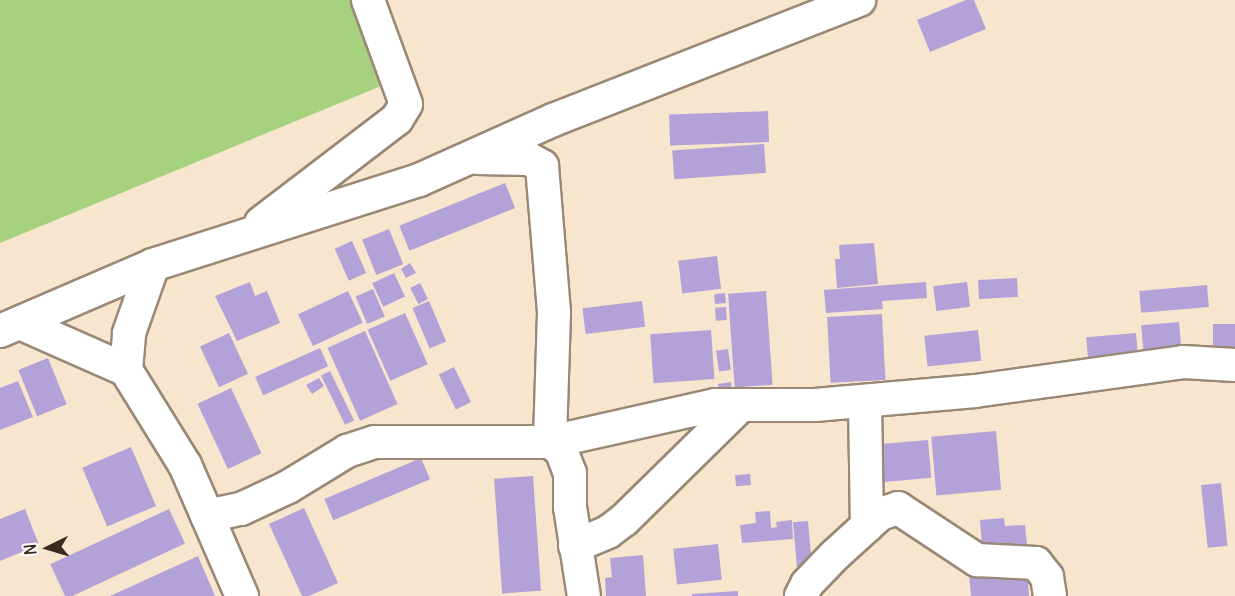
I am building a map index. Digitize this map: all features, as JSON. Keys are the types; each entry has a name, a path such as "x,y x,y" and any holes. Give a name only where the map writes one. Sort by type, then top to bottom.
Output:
{"street":[{"path":"241,238 397,119 406,104 403,88 368,0"},
{"path":"10,327 153,266 419,180 553,120 859,0"},
{"path":"467,158 529,159 542,165 554,314 550,442 567,461 575,546 584,596"},
{"path":"153,266 129,333 126,369 185,465 242,596"},
{"path":"10,327 126,369"},
{"path":"207,516 241,509 288,487 361,445 550,442 716,405 866,401 975,391 1183,362 1235,365"},
{"path":"866,401 867,526"},
{"path":"575,546 608,532 624,520 741,405"},
{"path":"801,596 807,584 867,526 890,509 904,510 978,560 1036,563 1047,577 1050,596"}],"green space":[{"path":"0,0 352,0 386,84 0,243"}],"building":[{"path":"966,0 974,0 986,29 930,52 917,20"},
{"path":"768,111 769,142 670,145 669,114"},
{"path":"764,144 766,173 674,179 672,150"},
{"path":"505,183 515,208 409,251 399,226"},
{"path":"389,229 403,264 376,275 362,240"},
{"path":"352,241 366,273 349,281 335,249"},
{"path":"874,243 878,284 837,288 835,259 840,259 839,245"},
{"path":"717,256 721,289 682,294 678,261"},
{"path":"410,263 416,273 406,278 401,269"},
{"path":"394,273 405,297 383,307 372,283"},
{"path":"1017,278 1018,297 979,299 978,280"},
{"path":"250,282 255,296 267,291 280,323 237,341 215,296"},
{"path":"926,282 927,298 882,301 883,309 826,313 824,290"},
{"path":"967,282 970,307 936,311 933,286"},
{"path":"420,283 428,299 418,304 410,288"},
{"path":"1207,285 1209,307 1141,313 1139,291"},
{"path":"373,289 385,317 367,324 356,296"},
{"path":"348,291 363,323 313,346 298,314"},
{"path":"766,291 773,385 735,387 728,294"},
{"path":"725,293 726,303 715,304 714,294"},
{"path":"429,301 446,342 430,349 412,308"},
{"path":"642,301 645,327 586,334 582,308"},
{"path":"726,307 727,320 716,321 715,308"},
{"path":"405,313 428,364 390,381 368,330"},
{"path":"882,314 885,380 831,383 827,317"},
{"path":"1179,322 1182,355 1144,358 1141,325"},
{"path":"1213,324 1235,324 1235,358 1213,358"},
{"path":"711,330 714,379 654,383 650,334"},
{"path":"978,330 981,361 928,366 924,336"},
{"path":"365,331 398,404 360,421 328,348"},
{"path":"229,333 248,374 219,387 200,347"},
{"path":"1136,333 1139,365 1089,369 1086,337"},
{"path":"320,348 328,366 263,395 255,377"},
{"path":"728,349 731,370 719,371 716,351"},
{"path":"48,358 67,404 37,416 18,370"},
{"path":"454,367 471,402 456,410 439,374"},
{"path":"330,371 354,420 345,425 321,375"},
{"path":"319,378 324,386 312,394 306,385"},
{"path":"18,381 33,417 0,430 0,388"},
{"path":"731,382 732,393 720,394 718,384"},
{"path":"231,388 261,453 228,469 197,404"},
{"path":"996,431 1001,490 936,495 931,437"},
{"path":"928,440 931,478 882,482 878,444"},
{"path":"131,447 156,506 107,527 82,468"},
{"path":"421,458 430,479 333,520 324,499"},
{"path":"750,474 751,485 736,486 735,475"},
{"path":"533,476 541,591 502,593 494,479"},
{"path":"1221,483 1228,546 1208,548 1201,485"},
{"path":"304,508 338,583 309,596 302,596 269,524"},
{"path":"25,509 39,545 0,561 0,519"},
{"path":"169,509 185,543 72,596 65,596 50,564"},
{"path":"770,511 771,528 777,527 776,522 792,520 793,539 742,543 740,525 756,523 755,512"},
{"path":"1004,518 1005,526 1025,525 1028,553 983,557 980,520"},
{"path":"808,521 812,566 797,567 793,522"},
{"path":"718,544 722,580 677,585 673,549"},
{"path":"643,555 646,596 606,596 605,578 612,577 610,558"},
{"path":"198,556 215,596 110,596"},
{"path":"1027,569 1029,596 971,596 969,573"},
{"path":"738,591 738,596 692,596 692,594"}]}
